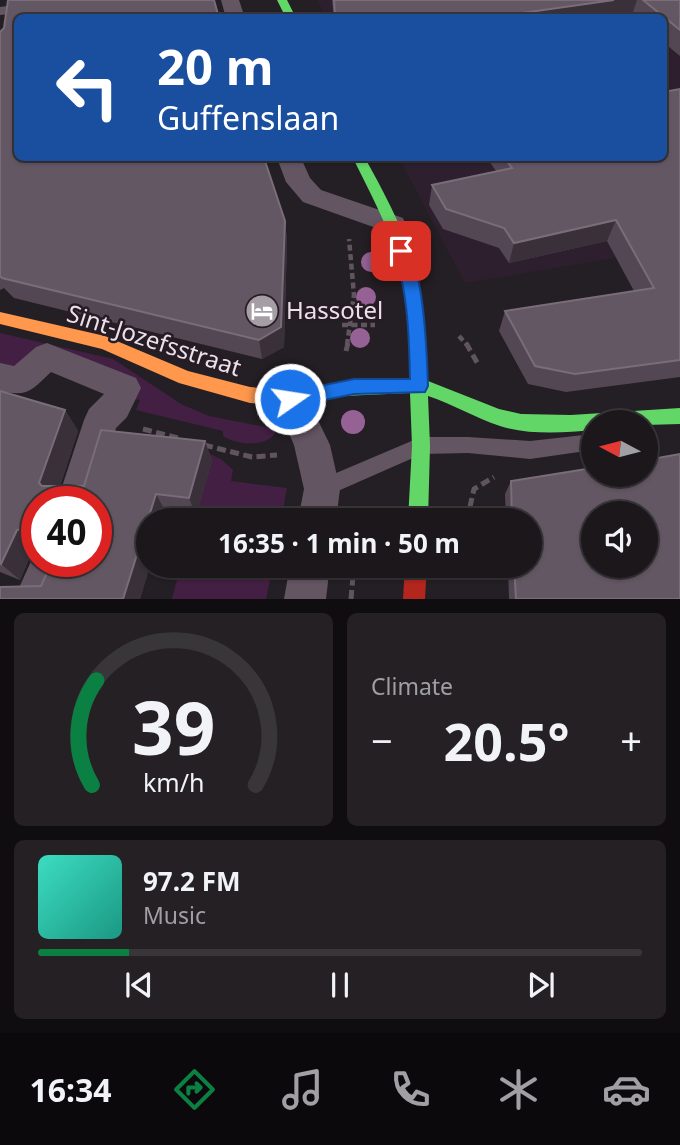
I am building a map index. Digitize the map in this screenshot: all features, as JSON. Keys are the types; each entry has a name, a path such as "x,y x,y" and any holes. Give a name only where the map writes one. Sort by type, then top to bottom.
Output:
{"main road":[{"path":"361,161 393,225 410,278 417,326 421,446 418,508"},
{"name":"Sint-Jozefsstraat","path":"0,318 105,343 185,378 231,392 290,399 333,390 390,385 419,386 458,398 500,418 534,423 562,425 645,415 680,416"},
{"path":"414,599 415,578"}],"street":[{"path":"2,34 6,5 96,0"},
{"path":"290,161 304,191 312,197 393,225"},
{"path":"0,377 20,381 47,356 124,388 116,407 101,420 81,486"},
{"path":"290,399 312,446 319,504"},
{"path":"35,599 45,577"},
{"path":"305,599 308,578"}],"lane":[{"path":"658,430 680,423"},
{"path":"319,504 421,446 468,445 530,450 581,444"}],"path":[{"path":"333,390 351,326 355,283 353,258 341,205"},
{"path":"342,325 351,326"},
{"path":"101,420 189,441"},
{"path":"202,444 252,457 269,457 312,446"},
{"path":"351,599 353,578"}],"shaded area":[{"path":"317,0 680,0 680,247 465,283 401,161 667,161 667,14 324,14"},
{"path":"0,333 113,359 181,404 209,416 275,429 276,432 266,441 243,443 223,436 223,431 136,410 140,400 119,397 47,356 0,377"},
{"path":"205,452 221,459 233,470 231,481 287,488 283,508 198,508 212,461"},
{"path":"178,578 270,578 266,599 172,599"}],"building":[{"path":"8,0 214,0 218,14 14,14 14,161 265,161 285,221 281,327 259,340 0,276 0,32 4,28"},
{"path":"334,0 614,0 515,14 335,14"},
{"path":"643,0 680,0 680,30 667,19 667,14 660,14"},
{"path":"680,89 680,360 575,374 535,366 505,311 654,288 616,220 514,243 504,228 446,209 432,185 512,168 507,161 667,161 667,91"},
{"path":"0,391 65,410 39,483 42,486 21,486 21,529 17,530 0,563"},
{"path":"101,430 205,441 189,498 156,494 152,508 136,508 136,558 123,599 0,599 0,587 41,586 45,577 112,577 112,486 84,486"},
{"path":"680,454 680,599 516,599 515,578 542,578 542,508 512,508 511,481 581,470 581,487 658,487 658,458"}],"traffic: fast":[{"path":"282,0 289,14"},
{"path":"361,161 393,225 410,278 417,325 421,446 418,508"},
{"path":"343,389 390,385 418,386 502,418 535,423 680,416"}],"traffic: slow":[{"path":"0,318 105,343 185,378 250,395 291,399 343,389"}],"traffic: jam":[{"path":"414,599 415,578"}],"place":[{"name":"Hassotel","path":"262,311"}],"route":[{"path":"290,399 354,387 419,386 417,326 410,278 401,251"}]}
